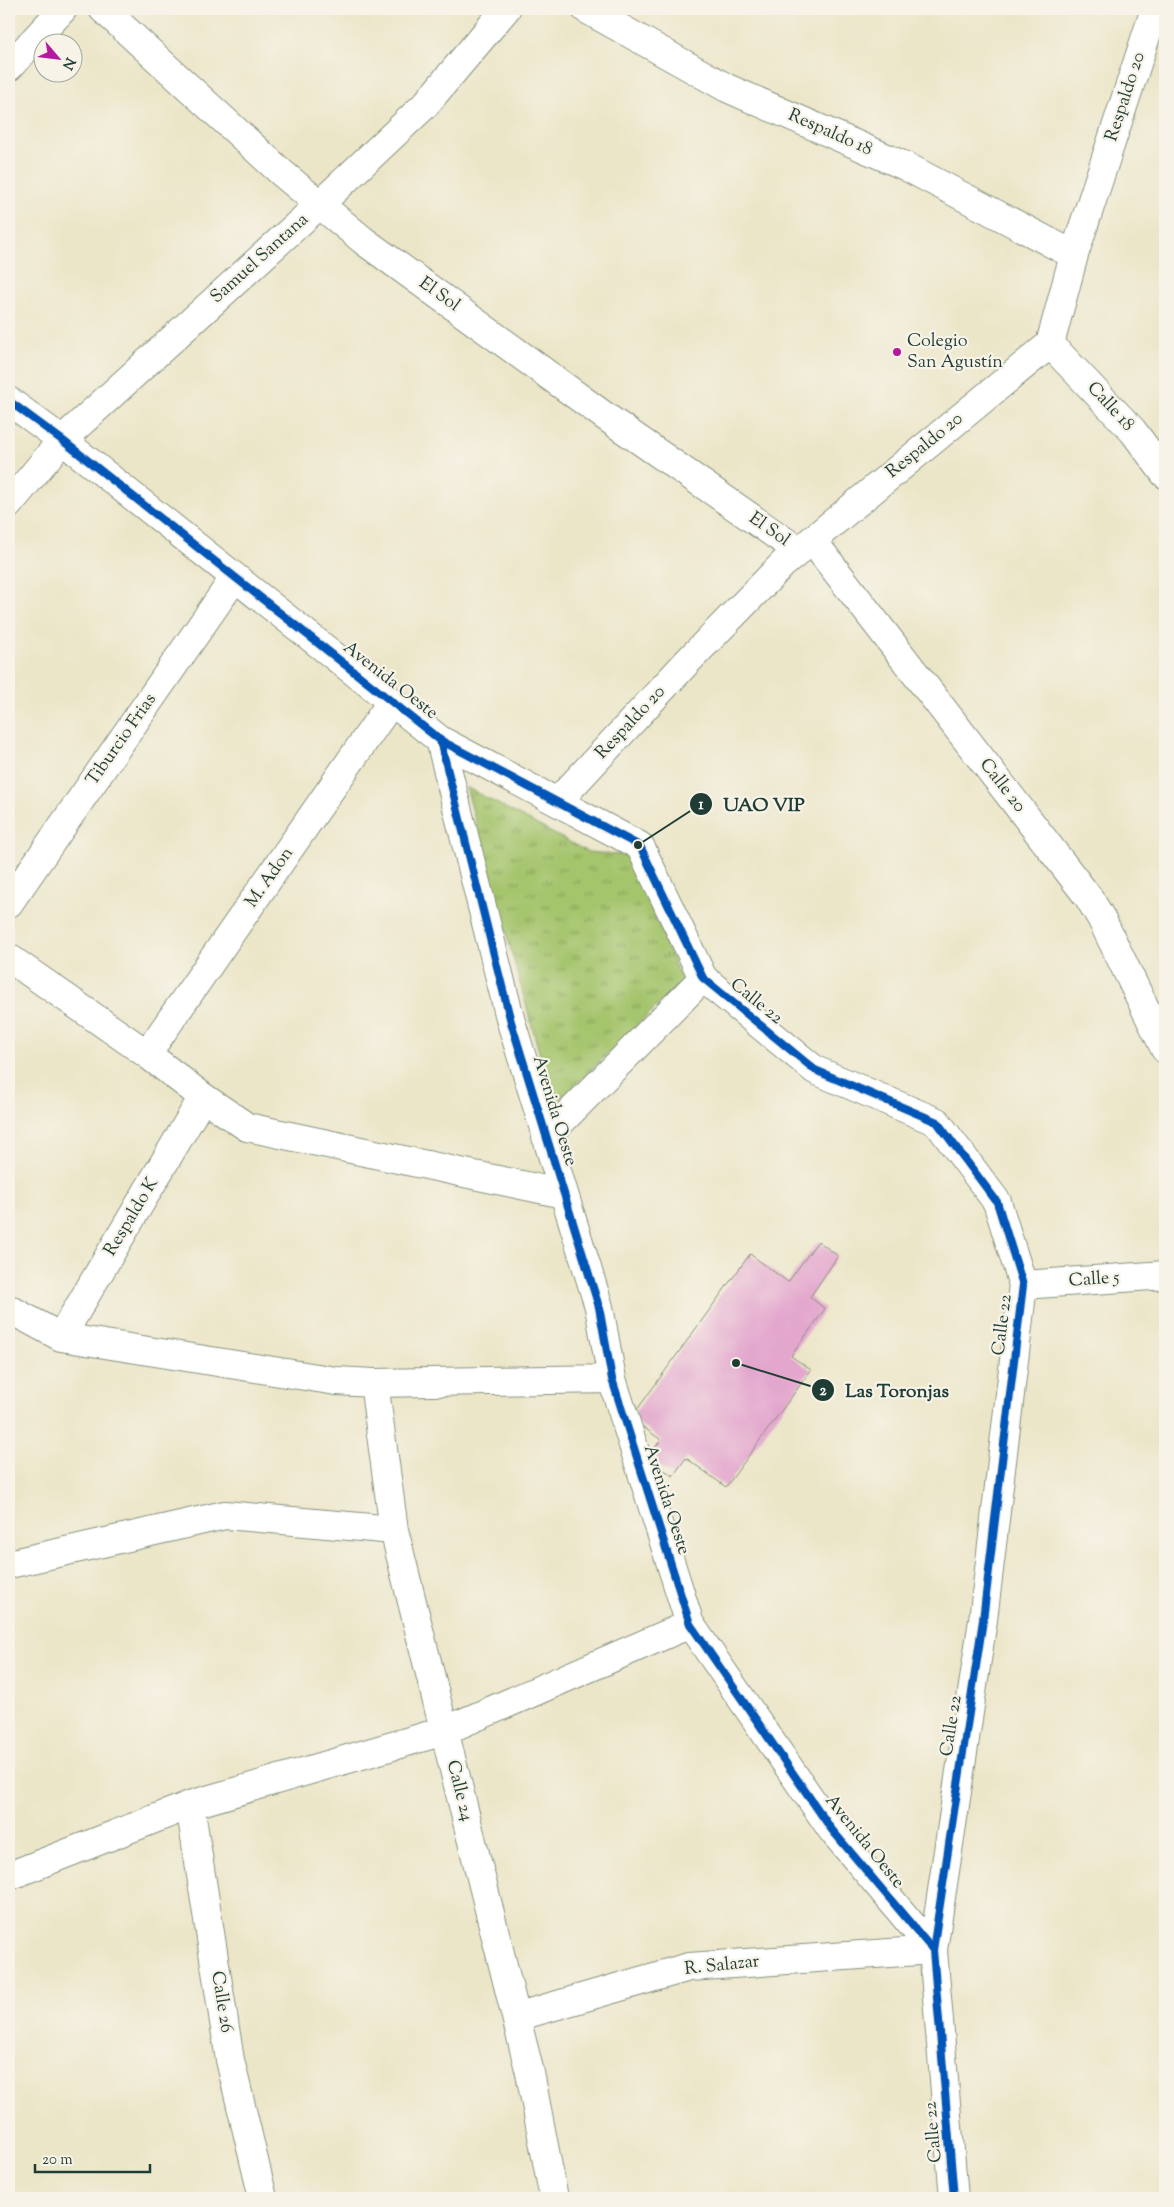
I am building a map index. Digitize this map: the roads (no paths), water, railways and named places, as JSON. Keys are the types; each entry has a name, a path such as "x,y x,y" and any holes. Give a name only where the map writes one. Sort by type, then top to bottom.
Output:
{"street":[{"path":"9,67 63,9"},
{"name":"El Sol","path":"103,9 276,167 364,241 598,411 805,545"},
{"name":"Samuel Santana","path":"9,504 62,440 320,204 425,105 506,9"},
{"name":"Respaldo 18","path":"586,9 727,88 905,166 1074,255"},
{"name":"Respaldo 20","path":"557,802 689,660 783,564 1050,344 1074,255 1155,9"},
{"name":"Calle 18","path":"1050,344 1133,431 1165,474"},
{"name":"Avenida Oeste","path":"9,401 62,440 440,740 511,1022 599,1307 612,1379 690,1624 832,1830 933,1950"},
{"name":"Calle 20","path":"805,545 1089,898 1101,918 1165,1049"},
{"name":"Tiburcio Frias","path":"9,903 235,577"},
{"name":"M. Adon","path":"147,1054 392,701"},
{"name":"Calle 22","path":"440,740 640,846 703,978 815,1070 937,1122 997,1202 1023,1285 983,1620 933,1950 954,2198"},
{"path":"9,958 147,1054 203,1097 247,1127 564,1194"},
{"path":"546,1137 703,978"},
{"name":"Respaldo K","path":"61,1337 203,1097"},
{"name":"Calle 5","path":"1023,1285 1165,1275"},
{"path":"9,1308 61,1337 336,1381 374,1383 612,1379"},
{"name":"Calle 24","path":"374,1383 394,1530 530,2073 554,2198"},
{"path":"9,1564 225,1515 394,1530"},
{"path":"9,1876 190,1805 444,1731 690,1624"},
{"name":"Calle 26","path":"190,1805 230,2060 263,2198"},
{"name":"R. Salazar","path":"516,2017 689,1967 933,1950"}],"place":[{"name":"Colegio San Agustín","path":"897,352"},
{"name":"UAO VIP","path":"638,845"},
{"name":"Las Toronjas","path":"736,1363"}]}
